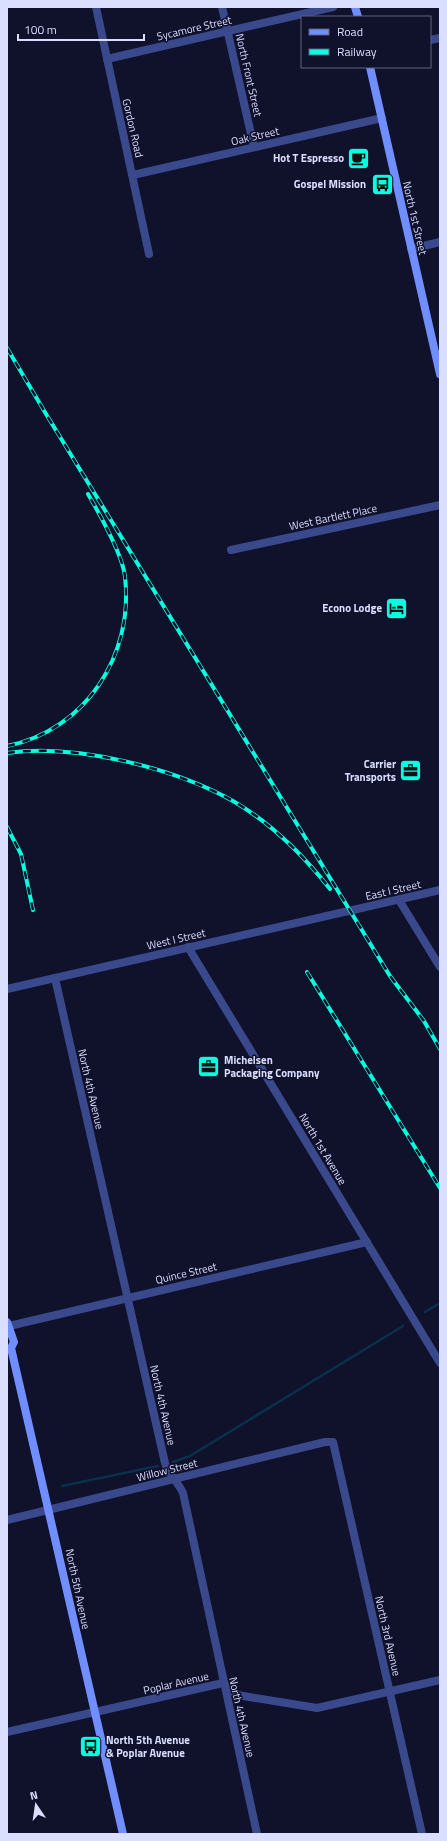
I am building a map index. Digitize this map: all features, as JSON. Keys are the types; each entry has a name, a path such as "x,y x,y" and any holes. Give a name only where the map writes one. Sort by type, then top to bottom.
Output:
{"main road":[{"name":"North 1st Street","path":"370,68 440,374"},
{"name":"North 5th Avenue","path":"8,1324 14,1342 9,1347 49,1511 122,1834"}],"street":[{"name":"Gordon Road","path":"96,7 149,254"},
{"name":"North Front Street","path":"222,7 254,147"},
{"name":"Sycamore Street","path":"106,59 333,7"},
{"name":"Oak Street","path":"132,175 382,118"},
{"path":"411,249 440,242"},
{"name":"West Bartlett Place","path":"232,550 440,504"},
{"name":"East I Street","path":"350,911 440,890"},
{"path":"399,900 440,967"},
{"name":"West I Street","path":"7,988 350,911"},
{"name":"North 1st Avenue","path":"188,947 440,1363"},
{"name":"North 4th Avenue","path":"54,978 165,1463 169,1473 179,1484 182,1493 223,1683 258,1834"},
{"name":"Quince Street","path":"8,1324 128,1298 367,1242"},
{"name":"Willow Street","path":"7,1520 49,1511 325,1442 333,1442"},
{"name":"North 3rd Avenue","path":"333,1442 422,1834"},
{"name":"Poplar Avenue","path":"7,1732 223,1683 237,1695 318,1708 440,1680"}],"waterway":[{"path":"425,1312 440,1303"},
{"path":"173,1462 190,1456 403,1326"},
{"path":"62,1486 158,1466"}],"railway":[{"path":"7,348 390,976 424,1021 440,1049"},
{"path":"7,746 35,737 60,724 81,706 99,685 112,661 121,634 126,606 125,577 123,568 110,534 88,494"},
{"path":"7,753 34,751 93,755 153,769 182,778 209,789 247,810 286,840 330,889"},
{"path":"7,827 21,854 33,910"},
{"path":"307,972 440,1188"}],"place":[{"name":"Hot T Espresso","path":"359,158"},
{"name":"Gospel Mission","path":"382,184"},
{"name":"Econo Lodge","path":"397,608"},
{"name":"Carrier Transports","path":"411,770"},
{"name":"Michelsen Packaging Company","path":"209,1066"},
{"name":"North 5th Avenue & Poplar Avenue","path":"91,1746"}]}
